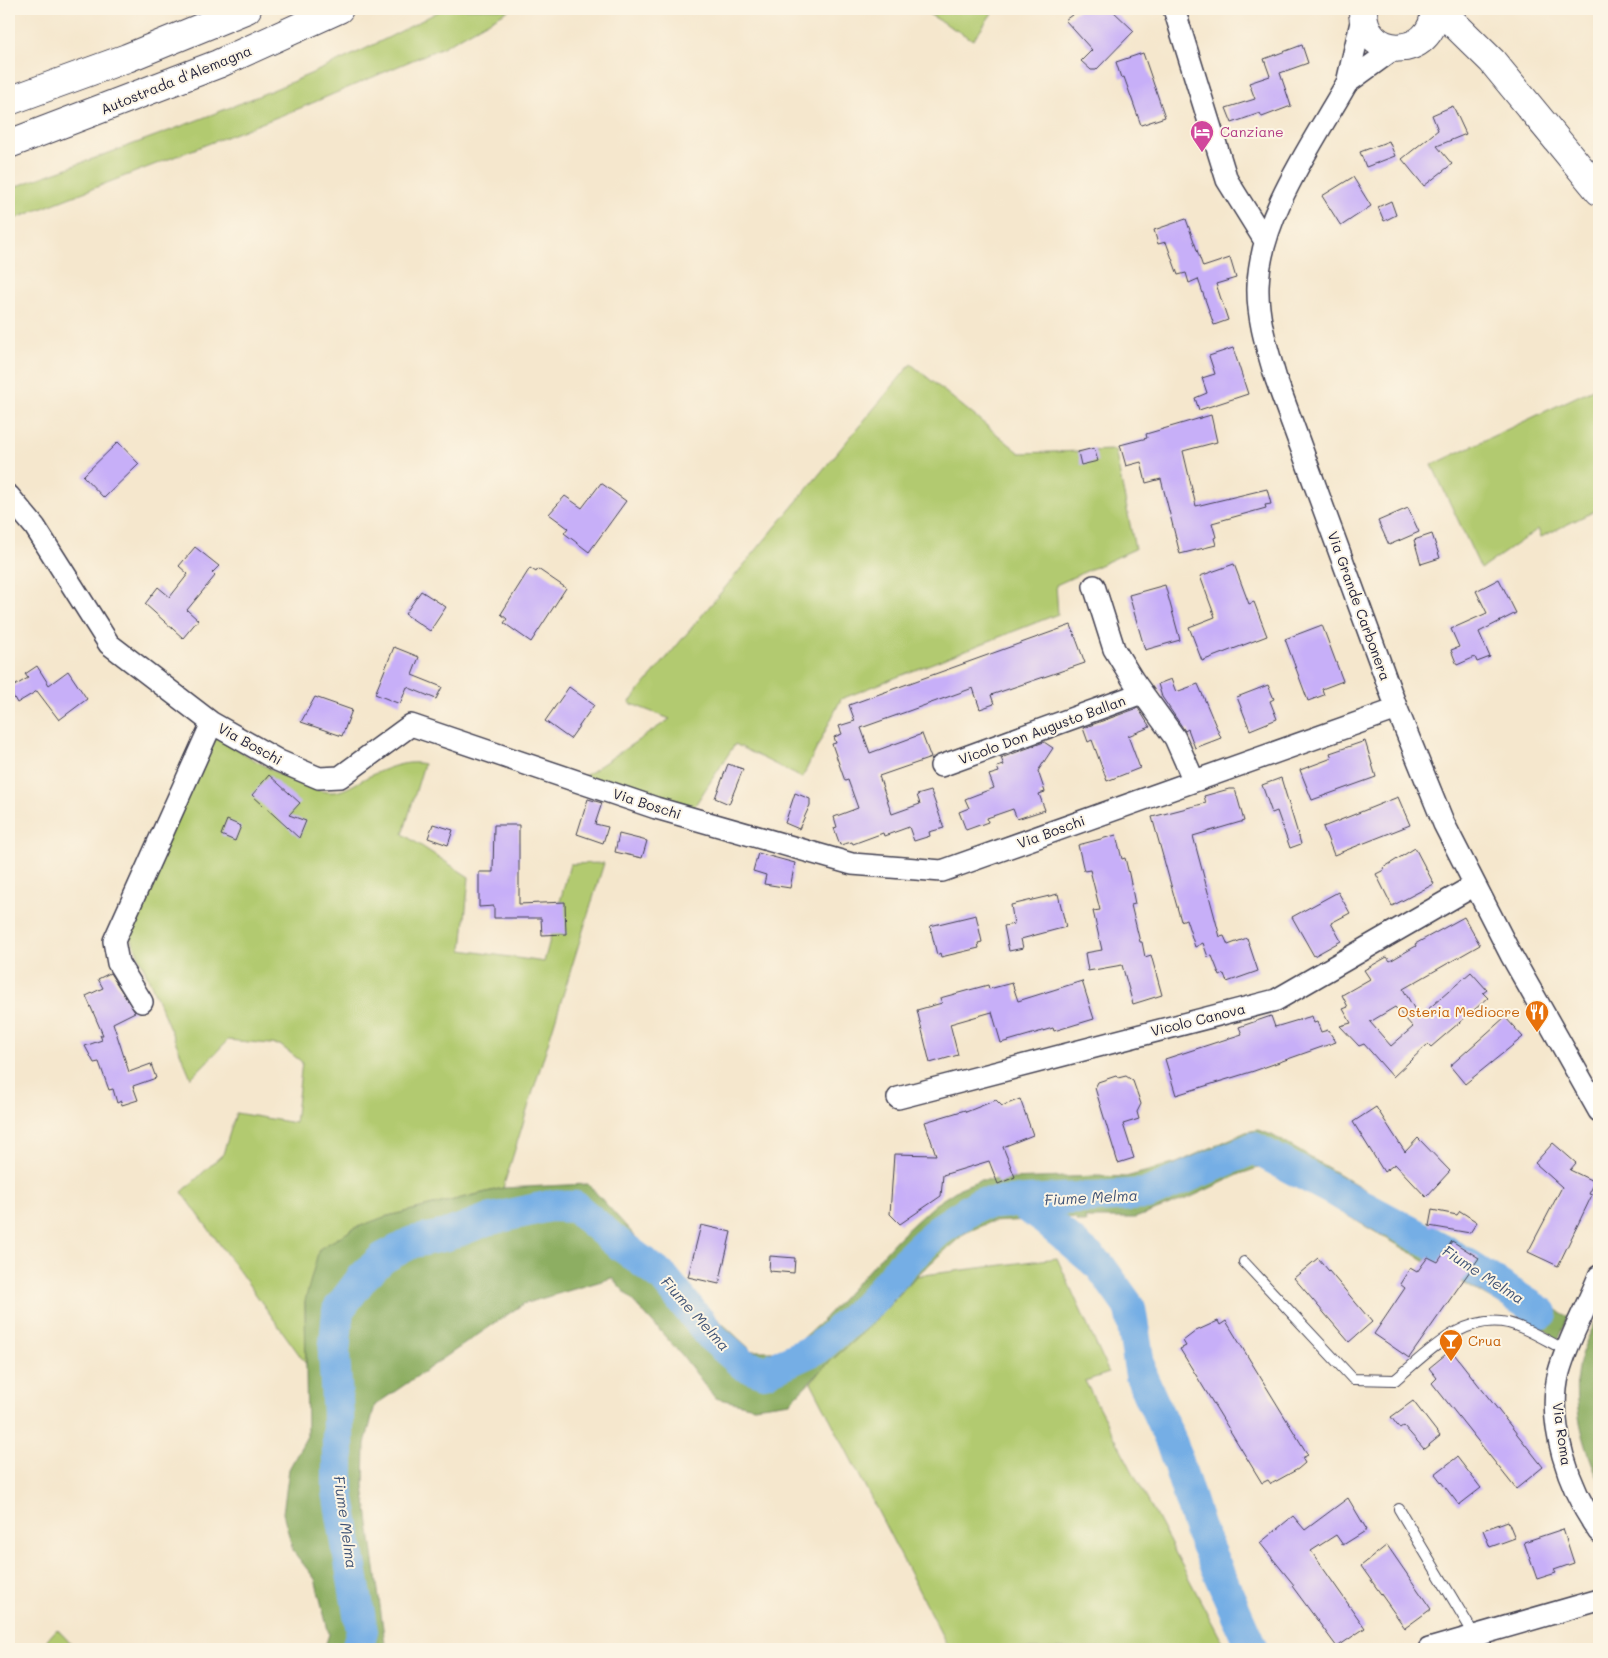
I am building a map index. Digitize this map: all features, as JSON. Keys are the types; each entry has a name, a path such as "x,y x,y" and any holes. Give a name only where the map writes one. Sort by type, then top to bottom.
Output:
{"main road":[{"path":"9,101 128,58 247,9"},
{"name":"Autostrada d'Alemagna","path":"9,144 218,64 339,9"},
{"path":"1405,46 1428,34 1435,18 1435,9"},
{"path":"1439,9 1492,61 1599,191"},
{"path":"1362,13 1369,36 1380,43 1405,46 1455,42 1492,61"}],"street":[{"path":"1174,9 1227,180 1265,241"},
{"name":"Via Grande Carbonera","path":"1362,13 1347,83 1289,186 1265,241 1258,286 1261,326 1276,379 1397,709 1444,824 1475,885 1599,1111"},
{"name":"Via Grande Carbonera","path":"1347,83 1405,46"},
{"name":"Via Boschi","path":"9,496 35,527 109,644 212,723 279,761 318,778 340,777 411,725 656,808 852,864 942,871 1397,709"},
{"name":"Vicolo Don Augusto Ballan","path":"1094,586 1114,649 1142,693 1175,738 1194,781"},
{"name":"Vicolo Don Augusto Ballan","path":"941,766 1142,693"},
{"path":"142,1002 118,963 114,941 212,723"},
{"name":"Vicolo Canova","path":"898,1098 1276,1000 1475,885"},
{"name":"Via Roma","path":"1599,1276 1559,1372 1556,1401 1563,1454 1572,1484 1588,1516 1599,1532"},
{"path":"1429,1649 1599,1600"}],"lane":[{"path":"1244,1262 1353,1378 1395,1380 1449,1336 1478,1322 1507,1323 1567,1351"},
{"path":"1399,1509 1476,1636"}],"green space":[{"path":"443,9 511,9 443,47 303,107 9,221 9,189 229,108 338,62"},
{"path":"920,9 995,9 973,40"},
{"path":"911,364 1020,453 1115,450 1135,549 1056,585 1058,614 841,699 802,778 735,744 690,813 577,781 670,719 629,703"},
{"path":"1599,386 1599,509 1541,537 1538,529 1481,569 1432,465"},
{"path":"211,733 285,777 317,790 330,792 343,790 376,773 401,764 424,764 403,834 469,877 462,950 544,962 570,864 604,863 503,1188 384,1217 305,1301 306,1364 182,1192 223,1154 236,1113 295,1123 302,1062 280,1045 228,1040 191,1078 129,933"},
{"path":"1258,1130 1272,1135 1454,1242 1568,1317 1558,1341 1548,1332 1329,1205 1277,1171 1264,1166 1240,1174 1191,1197 1135,1218 1085,1218 1086,1222 1077,1222 1076,1219 1069,1218 990,1222 965,1233 916,1276 869,1327 823,1368 790,1402 754,1407 715,1398 682,1355 612,1278 523,1304 375,1405 365,1444 364,1486 385,1643 384,1649 324,1649 329,1634 315,1579 293,1551 283,1513 289,1469 307,1436 305,1301 319,1249 355,1228 384,1217 503,1188 588,1184 671,1276 752,1351 789,1351 820,1323 898,1238 934,1205 960,1188 980,1180 1096,1176 1126,1177 1177,1163 1246,1132"},
{"path":"1057,1258 1109,1373 1085,1381 1226,1649 949,1649 811,1382 823,1368 869,1327 916,1276"},
{"path":"1599,1314 1599,1480 1584,1440 1578,1411 1577,1382 1581,1354"},
{"path":"57,1629 76,1649 39,1649"}],"building":[{"path":"1080,9 1111,9 1134,31 1096,70 1091,70 1081,61 1092,50 1065,20"},
{"path":"1302,45 1308,63 1280,73 1291,106 1262,117 1260,113 1232,123 1226,108 1255,99 1249,83 1270,76 1264,59"},
{"path":"1143,53 1165,117 1141,125 1124,77 1121,78 1116,62"},
{"path":"1453,106 1466,134 1437,146 1452,164 1424,186 1402,159 1438,130 1432,115"},
{"path":"1389,141 1395,156 1366,167 1360,152"},
{"path":"1353,177 1371,206 1341,226 1322,196"},
{"path":"1391,201 1396,215 1384,221 1378,207"},
{"path":"1186,219 1203,267 1230,258 1236,278 1216,284 1228,320 1214,325 1198,279 1189,283 1186,273 1178,275 1166,242 1158,244 1154,230"},
{"path":"1233,348 1248,394 1199,410 1195,398 1207,393 1202,378 1215,374 1209,356"},
{"path":"1211,415 1217,442 1183,451 1196,506 1267,489 1271,504 1265,505 1266,508 1212,523 1216,545 1180,554 1161,479 1146,483 1141,462 1126,466 1120,445 1147,438 1146,434"},
{"path":"118,442 139,464 104,498 83,476"},
{"path":"1094,448 1098,461 1081,465 1078,452"},
{"path":"601,483 626,501 589,552 564,533 568,528 549,514 565,496 582,508"},
{"path":"1408,508 1419,532 1389,545 1378,521"},
{"path":"1432,534 1440,558 1421,564 1414,540"},
{"path":"195,547 219,566 212,573 215,576 187,610 198,620 183,638 145,604 158,587 170,597 188,574 179,566"},
{"path":"1234,564 1249,604 1254,602 1267,636 1202,661 1189,627 1215,617 1200,576"},
{"path":"530,568 536,572 538,569 566,588 531,642 504,623 507,619 501,614"},
{"path":"1499,579 1516,613 1479,632 1490,657 1477,662 1475,657 1457,665 1451,650 1459,647 1451,629 1487,613 1476,591"},
{"path":"1165,585 1180,640 1145,650 1129,595"},
{"path":"421,591 446,607 430,631 405,614"},
{"path":"1071,625 1085,663 991,695 994,704 980,709 973,688 861,728 870,753 922,734 931,758 879,776 892,814 920,804 917,795 931,791 944,828 929,832 930,836 914,841 909,827 884,836 883,833 853,844 852,842 840,845 834,828 837,827 834,817 858,808 848,780 845,781 832,744 836,743 834,737 842,734 839,726 855,721 849,705"},
{"path":"1322,625 1343,681 1322,689 1324,695 1308,701 1285,639"},
{"path":"394,647 419,657 412,675 442,687 436,699 407,687 400,704 375,694"},
{"path":"37,666 49,685 68,671 87,699 59,720 37,691 17,703 9,689 28,678 25,674"},
{"path":"1171,679 1176,692 1198,684 1221,738 1195,748 1188,729 1185,731 1162,697 1158,684"},
{"path":"1268,685 1274,699 1270,701 1277,719 1250,730 1237,697"},
{"path":"569,687 594,705 570,739 545,721"},
{"path":"315,697 352,710 342,736 301,722"},
{"path":"1138,708 1150,727 1128,736 1140,768 1107,781 1092,740 1088,742 1083,728"},
{"path":"1365,741 1376,777 1312,800 1300,770 1332,758 1330,753"},
{"path":"1044,742 1053,748 1038,771 1045,792 1039,794 1045,810 1017,819 1013,809 987,818 988,822 966,830 959,812 969,808 965,799 994,788 989,775 999,772 997,767 1004,765 1001,758"},
{"path":"728,764 743,769 729,804 715,798"},
{"path":"269,775 300,803 289,815 306,821 299,838 252,795"},
{"path":"1281,778 1301,844 1290,848 1277,811 1272,813 1262,785"},
{"path":"1235,789 1244,821 1193,836 1220,937 1224,936 1228,945 1247,938 1258,971 1227,982 1224,974 1220,976 1212,956 1208,957 1203,943 1195,947 1186,919 1181,921 1152,817 1206,803 1204,796"},
{"path":"795,793 810,799 810,805 799,829 785,823"},
{"path":"1398,797 1410,825 1334,855 1323,827"},
{"path":"588,799 602,803 595,824 608,827 603,843 577,834"},
{"path":"227,820 241,826 235,841 221,835"},
{"path":"433,824 453,830 448,845 428,838"},
{"path":"494,825 519,825 519,904 565,902 566,934 542,935 541,918 494,918 494,906 479,907 479,872 493,872"},
{"path":"619,834 647,841 642,858 615,852"},
{"path":"1116,835 1122,859 1125,858 1129,874 1135,904 1131,905 1140,942 1142,942 1145,957 1151,955 1162,995 1133,1004 1122,965 1088,971 1085,953 1102,950 1093,911 1100,910 1090,870 1084,871 1078,845"},
{"path":"1415,848 1434,884 1392,906 1376,874"},
{"path":"758,853 795,863 790,888 764,884 766,875 753,871"},
{"path":"1338,892 1350,913 1331,923 1341,941 1314,956 1292,917"},
{"path":"1058,894 1066,927 1021,939 1023,948 1009,951 1004,926 1014,924 1011,905"},
{"path":"976,915 982,942 978,943 979,948 941,957 940,953 937,955 930,926"},
{"path":"1464,917 1480,945 1403,989 1419,1017 1471,972 1487,990 1483,993 1488,998 1431,1047 1428,1044 1393,1077 1364,1044 1359,1046 1340,1026 1351,1023 1343,1009 1348,1007 1342,995 1370,979 1364,970 1387,957 1390,961 1416,946 1415,944","holes":["1395,1007 1413,1027 1391,1046 1370,1022"]},
{"path":"110,973 135,1012 113,1023 129,1072 151,1064 156,1078 133,1086 138,1100 122,1105 121,1101 117,1103 113,1089 109,1090 99,1062 94,1063 85,1046 102,1040 100,1035 103,1035 86,996 103,988 98,979"},
{"path":"1082,981 1094,1019 1054,1031 1053,1028 1001,1043 992,1012 950,1024 958,1055 930,1063 917,1010 942,1003 940,998 988,985 989,989 1012,983 1018,1001"},
{"path":"1271,1016 1275,1027 1312,1016 1314,1023 1317,1022 1321,1032 1328,1030 1336,1042 1254,1071 1176,1095 1165,1059 1242,1034 1239,1027"},
{"path":"1505,1017 1523,1037 1465,1084 1450,1066"},
{"path":"1116,1076 1118,1078 1126,1076 1133,1081 1141,1104 1137,1112 1139,1119 1123,1124 1134,1158 1118,1163 1095,1088 1098,1082"},
{"path":"1020,1099 1033,1135 1003,1147 1015,1177 998,1184 989,1161 943,1175 941,1196 900,1224 890,1214 894,1154 936,1155 925,1122 965,1110 966,1112 996,1100 1002,1106"},
{"path":"1376,1107 1405,1152 1418,1138 1450,1171 1426,1197 1395,1164 1384,1172 1353,1122"},
{"path":"1553,1143 1576,1163 1570,1170 1595,1182 1589,1194 1592,1195 1558,1266 1528,1252 1562,1187 1535,1163"},
{"path":"1432,1210 1457,1215 1460,1211 1477,1222 1470,1233 1429,1226"},
{"path":"701,1225 731,1232 719,1284 688,1277"},
{"path":"1452,1241 1479,1258 1409,1358 1374,1334 1405,1288 1400,1284 1410,1268 1417,1272 1428,1257 1438,1262"},
{"path":"770,1256 795,1258 794,1273 769,1271"},
{"path":"1318,1258 1372,1322 1349,1342 1294,1278"},
{"path":"1218,1321 1220,1325 1226,1321 1308,1455 1302,1458 1305,1463 1298,1469 1271,1484 1268,1480 1262,1483 1180,1349 1186,1346 1183,1341 1196,1331"},
{"path":"1451,1350 1543,1467 1516,1489 1432,1383 1437,1378 1429,1368"},
{"path":"1413,1401 1440,1436 1424,1449 1404,1426 1400,1429 1391,1417"},
{"path":"1457,1457 1481,1488 1459,1505 1435,1474"},
{"path":"1348,1498 1367,1530 1343,1545 1336,1535 1311,1551 1365,1628 1337,1647 1292,1586 1294,1585 1260,1543 1293,1516 1305,1530"},
{"path":"1508,1521 1515,1538 1490,1547 1483,1530"},
{"path":"1563,1529 1574,1563 1554,1570 1556,1573 1537,1579 1524,1542"},
{"path":"1387,1545 1431,1609 1405,1628 1361,1566"}],"waterway":[{"name":"Fiume Melma","path":"357,1649 362,1631 338,1492 338,1415 334,1354 338,1310 363,1277 383,1258 413,1242 447,1235 487,1220 550,1206 575,1207 615,1241 663,1277 713,1338 744,1365 765,1372 818,1348 871,1302 902,1265 939,1230 979,1204 1147,1194 1254,1148 1441,1248 1542,1313"},
{"path":"1018,1201 1044,1219 1100,1266 1130,1308 1141,1376 1172,1444 1200,1531 1252,1649"}],"place":[{"name":"Canziane","path":"1202,153"},
{"name":"Osteria Mediocre","path":"1537,1033"},
{"name":"Crua","path":"1451,1362"}]}
